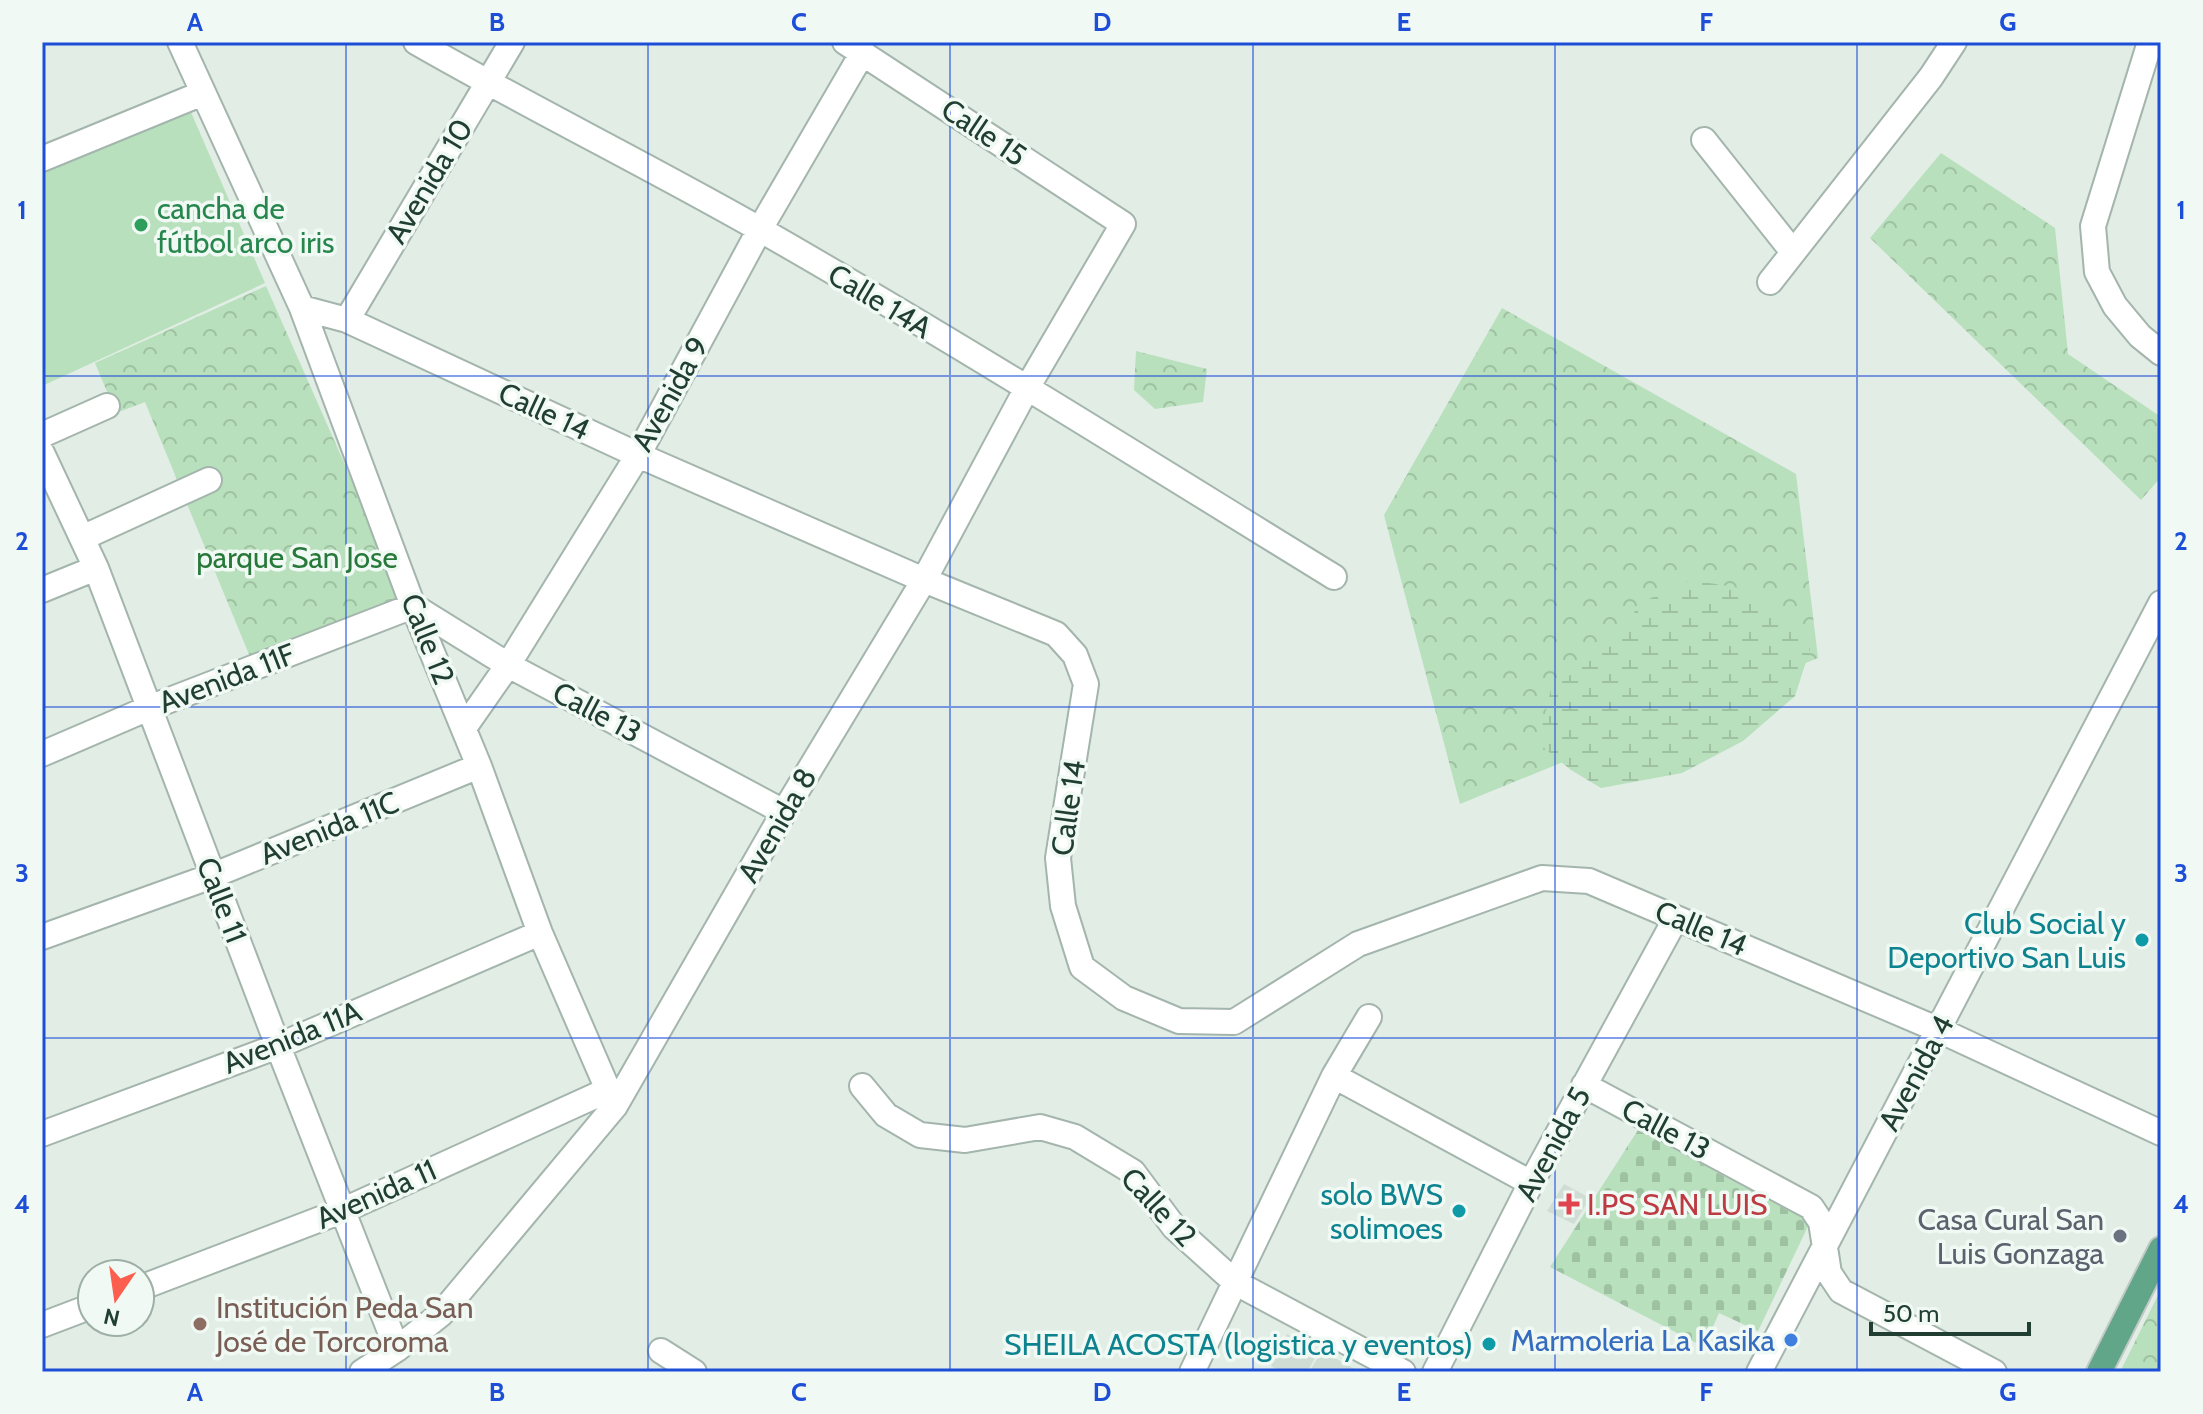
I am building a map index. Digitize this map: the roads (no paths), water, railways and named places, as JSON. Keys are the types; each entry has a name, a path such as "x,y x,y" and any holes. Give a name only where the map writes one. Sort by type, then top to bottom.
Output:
{"main road":[{"path":"2099,1372 2161,1249"}],"street":[{"name":"Calle 12","path":"180,42 302,308 413,606 479,766 540,933 611,1098"},
{"name":"Calle 14A","path":"416,42 760,229 1027,388 1334,577"},
{"name":"Avenida 10","path":"347,320 512,42"},
{"path":"1770,282 1931,77 1954,42"},
{"path":"2150,42 2093,226 2097,272 2115,306 2140,336 2161,353"},
{"name":"Calle 15","path":"854,47 1123,224"},
{"name":"Avenida 9","path":"464,728 508,665 638,455 854,47"},
{"path":"42,159 203,93"},
{"path":"1704,140 1793,252"},
{"name":"Avenida 8","path":"362,1372 441,1314 611,1098 924,580 1027,388 1123,224"},
{"name":"Calle 14","path":"302,308 347,320 638,455 1056,634 1075,655 1086,684 1058,858 1063,906 1082,967 1124,998 1179,1021 1234,1022 1358,944 1542,878 1589,881 1939,1030 2161,1133"},
{"path":"42,435 107,406"},
{"name":"Calle 11","path":"42,453 96,568 212,876 397,1349"},
{"path":"82,538 209,480"},
{"path":"42,590 96,568"},
{"name":"Avenida 4","path":"1759,1372 1825,1242 2152,640 2161,603"},
{"name":"Calle 13","path":"413,606 508,665 784,812"},
{"name":"Avenida 11F","path":"42,754 149,708 413,606"},
{"name":"Avenida 11C","path":"42,937 212,876 479,766"},
{"name":"Avenida 5","path":"1435,1372 1531,1183 1676,918"},
{"name":"Avenida 11A","path":"42,1134 278,1046 540,933"},
{"path":"1192,1372 1334,1076 1369,1017"},
{"path":"1334,1076 1531,1183"},
{"name":"Calle 13","path":"1584,1085 1811,1207 1821,1222 1829,1273 1841,1291 1994,1372"},
{"name":"Calle 12","path":"862,1086 886,1115 920,1135 965,1140 1040,1127 1075,1137 1133,1172 1174,1227 1236,1283 1403,1372"},
{"name":"Avenida 11","path":"156,1282 344,1210 611,1098"},
{"path":"42,1325 76,1312"},
{"path":"661,1351 694,1372"}],"place":[{"name":"cancha de fútbol arco iris","path":"141,225"},
{"name":"Club Social y Deportivo San Luis","path":"2142,940"},
{"name":"I.PS SAN LUIS","path":"1569,1204"},
{"name":"solo BWS solimoes","path":"1459,1211"},
{"name":"Casa Cural San Luis Gonzaga","path":"2120,1236"},
{"name":"Institución Peda San José de Torcoroma","path":"200,1324"},
{"name":"Marmoleria La Kasika","path":"1791,1340"},
{"name":"SHEILA ACOSTA (logistica y eventos)","path":"1489,1344"}],"park label":[{"name":"parque San Jose","path":"297,557"}]}
